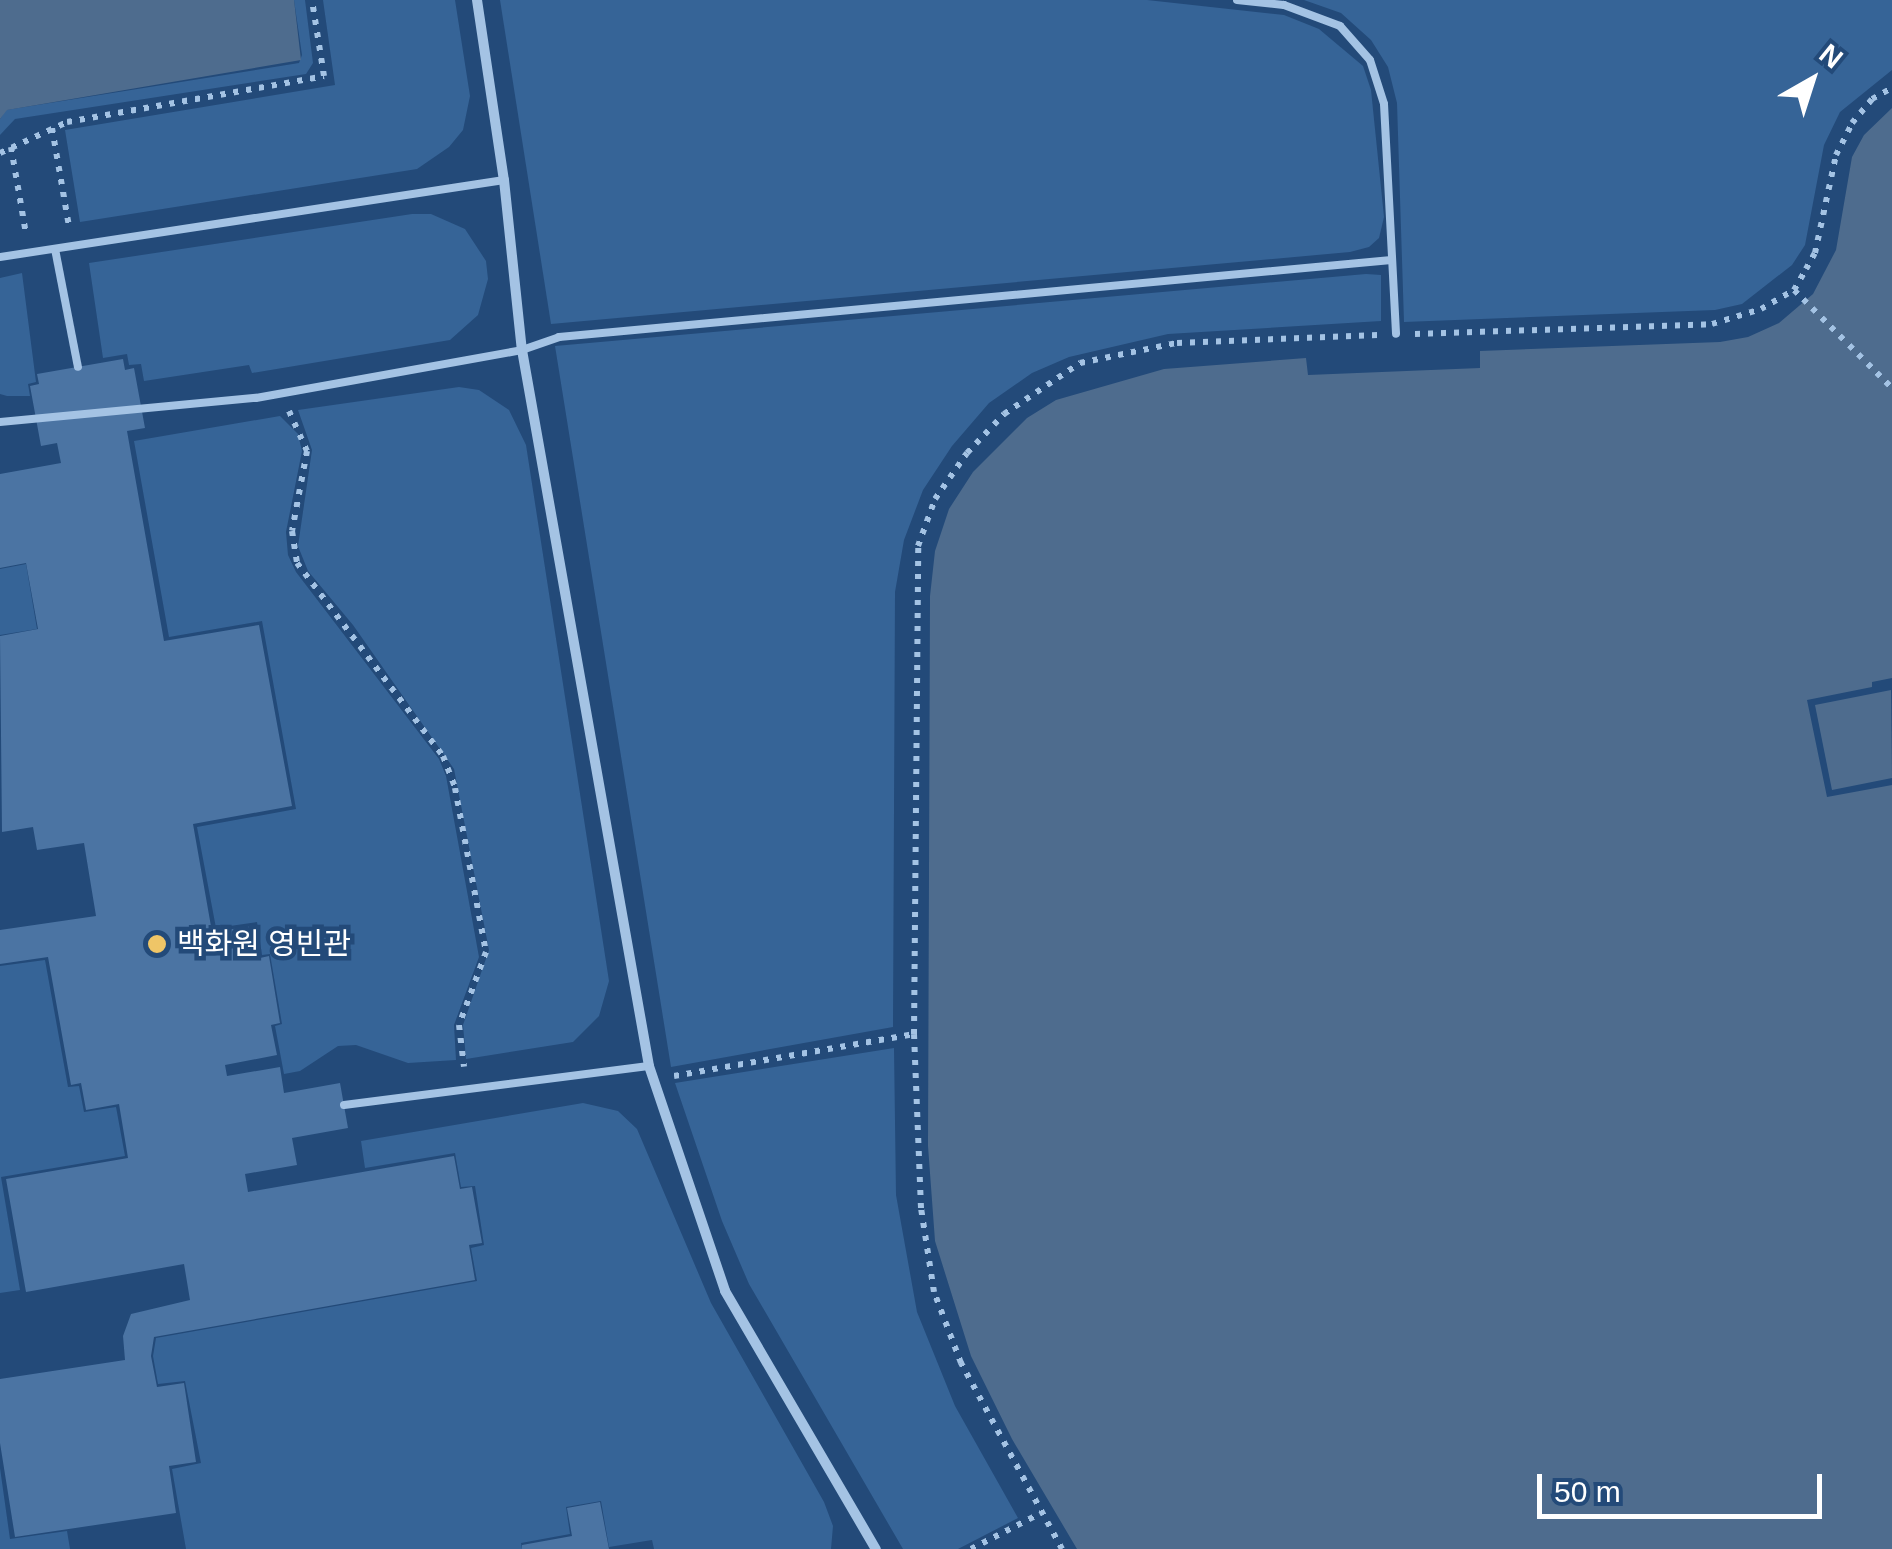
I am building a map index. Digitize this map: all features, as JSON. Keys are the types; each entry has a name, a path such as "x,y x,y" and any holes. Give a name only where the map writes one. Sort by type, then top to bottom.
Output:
{"street":[{"path":"476,0 504,180 522,350 649,1066 726,1290 876,1549"}],"lane":[{"path":"1237,0 1284,5 1340,26 1370,60 1384,104 1396,334"},
{"path":"0,257 504,180"},
{"path":"55,249 78,367"},
{"path":"0,422 277,394 522,350 559,337 1391,260"},
{"path":"344,1106 649,1066"}],"path":[{"path":"0,154 52,128 324,76 312,0"},
{"path":"1062,1549 962,1364 934,1292 914,1136 915,592 918,546 935,499 967,453 1004,414 1080,363 1177,344 1712,324 1751,314 1794,290 1816,253 1836,156 1852,122 1872,99 1892,88"},
{"path":"52,128 72,246"},
{"path":"11,147 30,252"},
{"path":"1794,290 1892,388"},
{"path":"277,394 304,436 307,451 292,531 297,563 334,607 442,756 455,788 486,952 460,1024 466,1089"},
{"path":"653,1080 914,1034"},
{"path":"971,1549 1041,1513"}],"shaded area":[{"path":"0,0 294,0 301,60 7,110 0,119"},
{"path":"294,0 305,0 313,63 306,74 15,119 0,135 0,119 6,110 299,63 302,55"},
{"path":"323,0 455,0 470,96 463,130 449,147 417,169 80,222 65,130 335,85"},
{"path":"500,0 1147,0 1284,15 1319,29 1363,66 1371,90 1384,217 1379,238 1369,247 1350,252 551,324"},
{"path":"1304,0 1892,0 1892,70 1840,112 1824,145 1805,245 1792,265 1742,304 1715,310 1404,322 1397,103 1388,67 1371,40 1341,13"},
{"path":"1892,108 1892,678 1872,682 1872,687 1807,700 1827,797 1892,785 1892,1549 1077,1549 1012,1439 971,1356 935,1241 928,1146 930,596 935,551 949,509 973,472 1027,418 1056,400 1164,369 1306,358 1308,375 1480,368 1480,351 1720,342 1748,337 1779,323 1813,294 1836,250 1852,157 1864,135"},
{"path":"431,214 465,229 486,261 488,279 478,315 450,340 252,373 249,365 144,381 141,364 129,365 127,354 103,358 89,263"},
{"path":"22,273 36,382 28,384 30,396 7,396 0,394 0,278"},
{"path":"1381,275 1381,321 1168,334 1069,357 1032,373 989,403 952,446 923,490 904,540 895,592 893,1027 671,1067 555,346"},
{"path":"459,387 479,390 509,410 526,445 609,981 599,1016 573,1042 466,1059 463,1025 489,950 454,769 353,625 308,571 298,546 312,450 298,410"},
{"path":"280,416 298,434 302,451 286,532 288,555 296,572 439,759 446,776 479,957 454,1025 456,1060 408,1063 356,1045 338,1046 300,1071 284,1074 275,1026 282,1024 270,954 262,955 257,922 216,928 197,827 296,809 262,621 169,637 134,441"},
{"path":"26,564 37,629 0,635 0,569"},
{"path":"1891,690 1892,778 1832,790 1815,705"},
{"path":"45,960 68,1087 79,1086 84,1112 116,1107 125,1156 1,1177 20,1290 0,1293 0,966"},
{"path":"894,1048 896,1195 917,1312 955,1406 1018,1518 958,1549 903,1549 749,1284 722,1221 675,1083"},
{"path":"583,1103 618,1111 637,1129 711,1303 824,1502 833,1526 831,1549 654,1549 652,1540 609,1547 601,1501 566,1507 570,1534 521,1543 522,1549 186,1549 172,1469 201,1463 185,1381 158,1384 153,1356 156,1338 477,1281 471,1248 484,1245 475,1186 461,1187 455,1153 365,1168 361,1141"},
{"path":"0,1468 10,1539 67,1531 70,1549 0,1549"}],"building":[{"name":"백화원 영빈관","path":"123,359 125,370 134,368 145,428 127,431 164,641 259,625 292,806 193,824 212,932 254,926 260,958 269,956 280,1023 271,1025 277,1055 225,1065 227,1076 280,1067 284,1093 340,1083 348,1128 292,1138 297,1165 245,1174 248,1192 454,1156 460,1189 472,1187 482,1243 469,1245 475,1280 154,1337 151,1356 157,1387 184,1383 196,1462 169,1466 176,1513 15,1537 0,1443 0,1379 125,1360 123,1336 131,1314 190,1300 184,1264 26,1292 6,1179 128,1158 119,1104 86,1110 81,1083 71,1085 48,957 0,964 0,930 96,916 84,843 37,850 33,827 2,832 0,636 38,629 26,563 0,568 0,474 61,463 57,443 41,446 30,386 39,384 37,374"},
{"path":"600,1502 609,1549 522,1549 522,1545 572,1536 567,1508"}],"place":[{"name":"백화원 영빈관","path":"157,944"}]}
